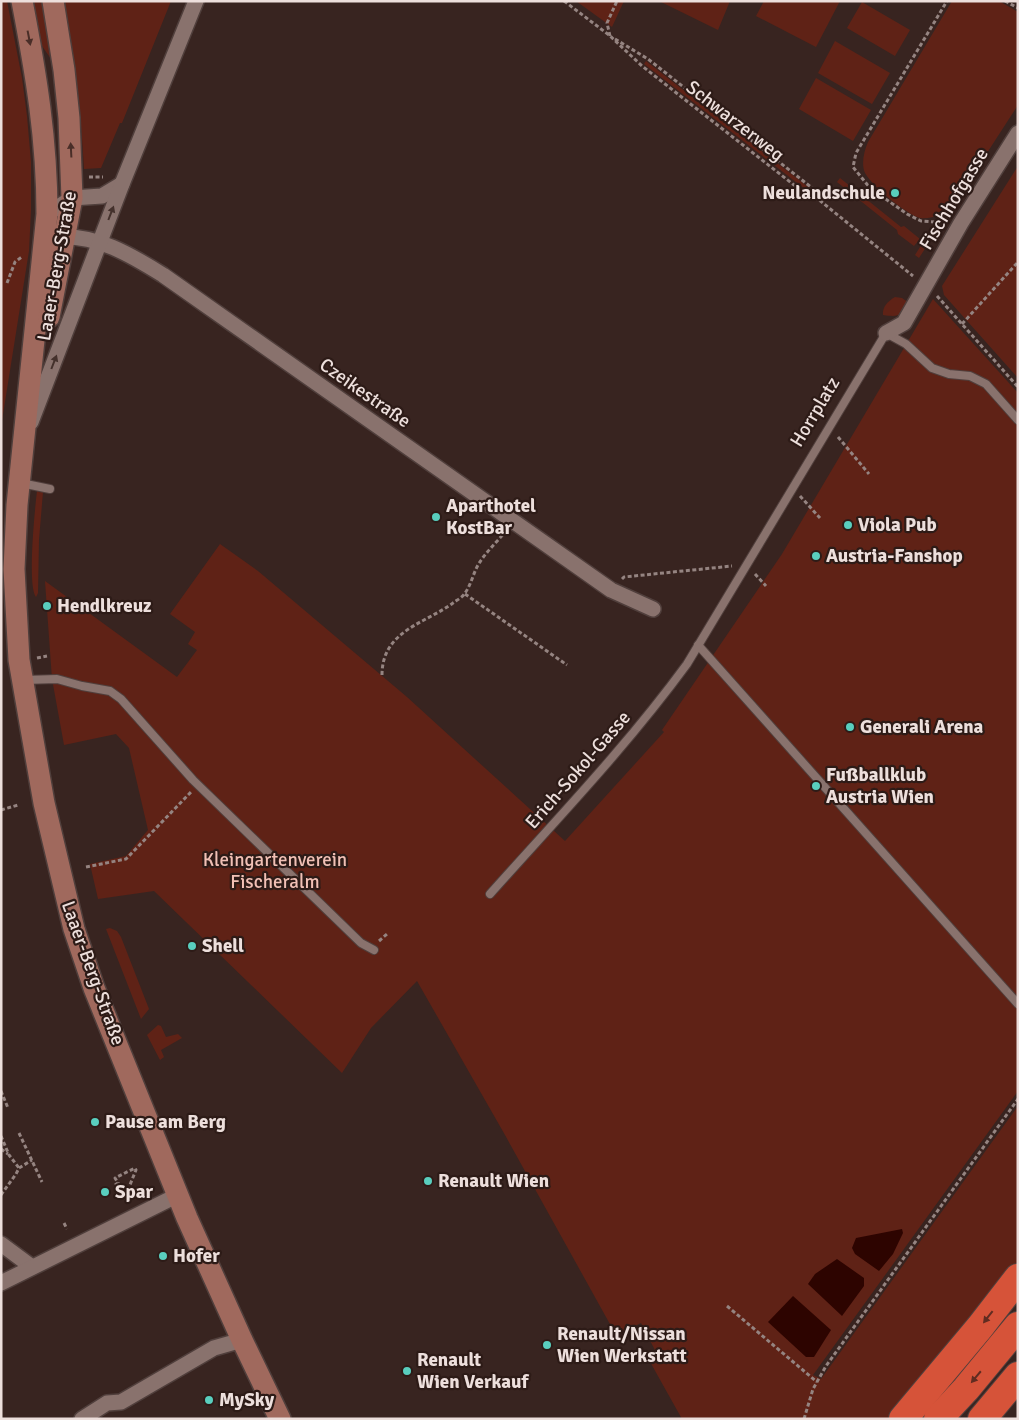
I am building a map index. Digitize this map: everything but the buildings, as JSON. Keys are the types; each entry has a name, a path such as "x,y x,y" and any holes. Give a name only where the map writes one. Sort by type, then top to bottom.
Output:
{"highway":[{"path":"903,1419 980,1327 1018,1278"},
{"path":"938,1419 966,1389 1018,1326"},
{"path":"982,1419 1018,1376"}],"main road":[{"name":"Laaer-Berg-Straße","path":"22,1 36,74 43,125 47,178 46,242 19,482 14,569 19,660 44,803 74,929 94,988 178,1195 242,1340 280,1419"},
{"name":"Laaer-Berg-Straße","path":"46,242 72,198 69,118 64,70 53,1"}],"street":[{"path":"24,440 122,184 196,1"},
{"name":"Fischhofgasse","path":"926,287 961,223 1018,133"},
{"path":"46,214 72,198 102,196 122,184"},
{"name":"Czeikestraße","path":"46,242 82,238 100,242 135,257 611,590 653,609"},
{"name":"Horrplatz","path":"886,333 904,323 926,287"},
{"path":"1,1283 178,1195"},
{"path":"1,1244 32,1267"},
{"path":"82,1419 107,1403 121,1402 214,1348 242,1340"}],"lane":[{"path":"886,333 906,344 932,368 949,374 970,376 986,384 1018,420"},
{"name":"Horrplatz","path":"687,664 886,333"},
{"path":"19,482 50,489"},
{"path":"698,645 1018,1004"},
{"name":"Erich-Sokol-Gasse","path":"490,894 620,748 687,664"},
{"path":"22,680 57,679 110,691 121,699 199,785 361,943 374,950"}],"path":[{"name":"Schwarzerweg","path":"564,1 609,35 642,66 808,196 818,199 936,295 1018,387"},
{"path":"616,1 607,23 609,35 648,58 816,191 818,199"},
{"path":"935,222 921,221 907,214 870,188 853,167 856,153 946,1"},
{"path":"1005,1 1018,8"},
{"path":"7,283 15,262 46,242"},
{"path":"962,324 1018,262"},
{"path":"830,427 869,474"},
{"path":"793,488 820,518"},
{"path":"382,675 382,667 387,650 394,641 405,630 446,608 465,594 478,565 514,522"},
{"path":"611,590 624,578 746,565"},
{"path":"465,594 566,665"},
{"path":"86,867 126,859 199,785"},
{"path":"1,810 18,805"},
{"path":"1,1091 8,1108"},
{"path":"804,1419 813,1389 848,1334 1018,1099"},
{"path":"19,1133 42,1182"},
{"path":"1,1136 9,1155 19,1168"},
{"path":"1,1149 9,1155"},
{"path":"1,1195 19,1168 32,1160"},
{"path":"135,1168 136,1170 125,1198 116,1184 115,1178 135,1168"},
{"path":"64,1223 67,1229"},
{"path":"727,1306 817,1382"}],"green space":[{"path":"1,1 7,1 22,78 31,162 31,210 29,251 1,427"},
{"path":"33,1 44,1 53,57 51,59 42,46"},
{"path":"64,1 171,1 122,123 120,123 101,168 84,169 77,85"},
{"path":"576,1 624,1 612,27"},
{"path":"659,1 730,1 718,30"},
{"path":"764,1 840,1 816,47 756,16"},
{"path":"952,1 999,1 1018,12 1018,105 919,258 915,255 940,215 920,218 898,205 882,192 865,173 863,166 865,149"},
{"path":"862,2 910,30 895,56 847,28"},
{"path":"835,41 890,73 872,104 818,73"},
{"path":"646,61 812,190 810,193 644,64"},
{"path":"816,78 871,110 853,141 799,109"},
{"path":"1018,166 1018,378 944,295 942,286"},
{"path":"840,178 901,227 904,226 920,239 914,246 898,234 897,230 837,182"},
{"path":"895,297 902,298 909,303 898,315 883,315 883,309 886,304"},
{"name":"Kleingartenverein Fischeralm","path":"933,299 1018,393 1018,1091 813,1375 821,1379 1018,1106 1018,1266 894,1419 682,1419 649,1360 657,1354 641,1323 616,1335 417,981 371,1028 342,1073 154,891 98,899 90,864 126,856 148,830 129,748 116,734 64,745 52,679 45,581 177,677 197,650 188,644 195,632 170,614 220,544 258,571 407,697 565,841 664,732 662,730 782,554"},
{"path":"37,491 43,492 39,540 38,593 36,597 33,590 32,563"},
{"path":"110,928 117,931 121,937 149,1009 141,1019 106,929"},
{"path":"158,1025 161,1026 166,1037 178,1034 182,1038 161,1050 164,1057 160,1060 147,1035"}],"shaded area":[{"path":"902,1229 903,1233 893,1254 879,1271 855,1254 852,1248 856,1238"},
{"path":"837,1259 864,1278 864,1286 842,1316 808,1284 815,1274"},
{"path":"793,1296 831,1330 814,1357 806,1357 768,1322"}],"place":[{"name":"Neulandschule","path":"895,193"},
{"name":"Aparthotel KostBar","path":"436,517"},
{"name":"Viola Pub","path":"848,525"},
{"name":"Austria-Fanshop","path":"816,556"},
{"name":"Hendlkreuz","path":"47,606"},
{"name":"Generali Arena","path":"850,727"},
{"name":"Fußballklub Austria Wien","path":"816,786"},
{"name":"Shell","path":"192,946"},
{"name":"Pause am Berg","path":"95,1122"},
{"name":"Renault Wien","path":"428,1181"},
{"name":"Spar","path":"105,1192"},
{"name":"Hofer","path":"163,1256"},
{"name":"Renault/Nissan Wien Werkstatt","path":"547,1345"},
{"name":"Renault Wien Verkauf","path":"407,1371"},
{"name":"MySky","path":"209,1400"}]}
